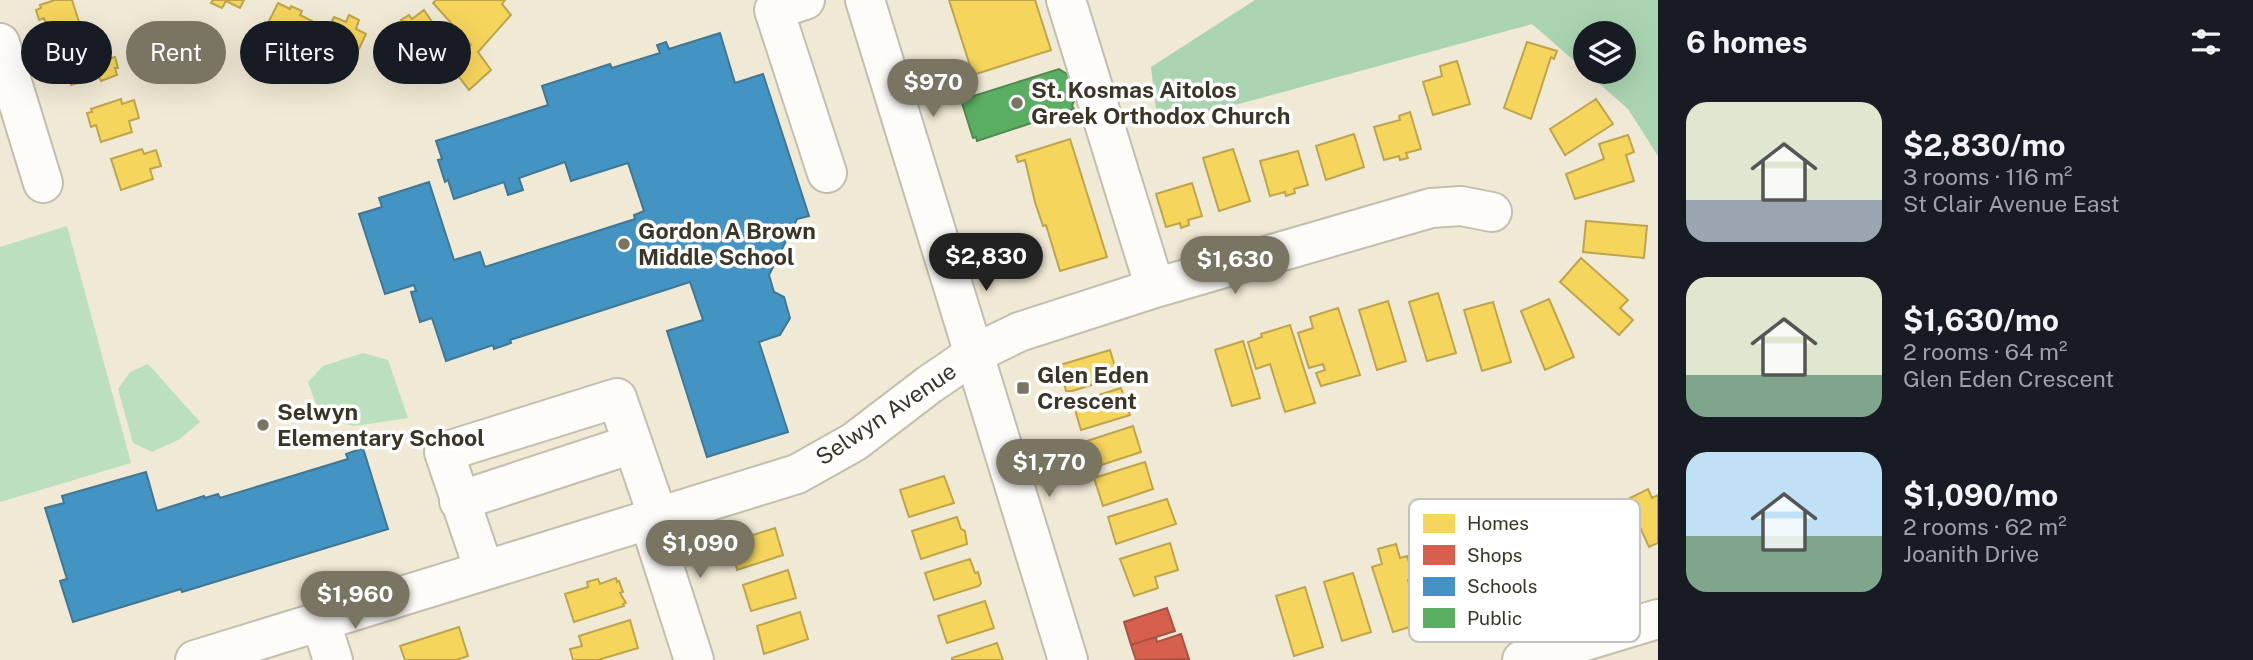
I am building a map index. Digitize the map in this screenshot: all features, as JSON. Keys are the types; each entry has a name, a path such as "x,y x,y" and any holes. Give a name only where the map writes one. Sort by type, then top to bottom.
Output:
{"street":[{"path":"805,0 774,9 827,173"},
{"path":"865,0 1068,660"},
{"path":"1066,0 1155,288"},
{"path":"0,43 43,183"},
{"path":"974,354 1019,332 1155,288 1430,208 1461,206 1492,212"},
{"name":"Selwyn Avenue","path":"195,660 797,474 854,442 974,354"},
{"path":"484,570 444,452 617,398 694,660"},
{"path":"459,501 632,444"},
{"path":"1640,624 1658,619"},
{"path":"320,620 333,660"},
{"path":"1522,660 1582,642"}],"green space":[{"path":"1255,0 1658,0 1658,156 1628,109 1600,84 1636,84 1636,21 1573,21 1573,60 1532,24 1158,126 1151,67"},
{"path":"67,226 131,463 0,502 0,247"},
{"path":"363,353 388,360 408,418 354,426 321,418 308,382 323,366"},
{"path":"148,364 200,422 180,439 152,452 133,443 118,389 130,372"}],"building: Homes":[{"path":"55,0 72,0 79,21 45,21 44,18 39,20 36,10 41,8 40,5"},
{"path":"213,0 244,0 240,8 226,1 222,8 211,3"},
{"path":"436,0 505,0 502,4 511,15 478,52 491,70 469,90 464,84 471,84 471,21 449,21 433,3"},
{"path":"949,0 1035,0 1051,50 973,75"},
{"path":"278,3 302,11 300,15 312,21 269,21"},
{"path":"424,10 431,21 401,20 409,15 412,19"},
{"path":"349,15 359,20 359,21 346,21"},
{"path":"359,30 366,34 359,49"},
{"path":"1527,42 1557,51 1554,59 1551,57 1531,119 1504,108"},
{"path":"115,57 118,68 115,68 117,75 112,77 112,58"},
{"path":"1457,61 1470,104 1433,115 1423,82 1442,76 1440,66"},
{"path":"121,99 122,104 134,100 139,118 129,121 132,132 101,142 96,125 91,127 87,113 92,112 91,109"},
{"path":"1596,99 1613,124 1565,155 1550,129"},
{"path":"1410,112 1421,149 1406,153 1408,158 1400,160 1399,156 1384,160 1374,127 1400,120 1399,116"},
{"path":"1354,134 1364,167 1326,180 1316,146"},
{"path":"1628,135 1634,152 1626,155 1634,181 1575,199 1566,174 1604,159 1599,144"},
{"path":"1070,139 1107,257 1060,271 1046,225 1043,226 1035,202 1025,160 1018,162 1016,156"},
{"path":"142,149 144,154 156,150 161,166 150,169 153,179 121,190 111,159"},
{"path":"1233,149 1250,201 1219,211 1203,158"},
{"path":"1298,151 1308,185 1294,189 1295,193 1286,196 1285,192 1270,196 1260,161"},
{"path":"1192,183 1202,216 1188,220 1189,225 1181,228 1180,223 1166,227 1156,194"},
{"path":"1586,221 1647,226 1644,258 1583,252"},
{"path":"1581,258 1628,300 1620,308 1633,320 1619,335 1560,282"},
{"path":"1438,293 1456,353 1427,361 1409,302"},
{"path":"1549,299 1574,357 1545,370 1521,311"},
{"path":"1388,301 1406,361 1377,370 1359,310"},
{"path":"1493,302 1511,362 1482,371 1464,310"},
{"path":"1338,308 1360,375 1321,386 1316,373 1325,370 1323,364 1309,368 1298,333 1313,328 1310,317"},
{"path":"1290,325 1315,403 1285,412 1270,364 1256,369 1248,342 1262,337 1261,334"},
{"path":"1243,341 1260,398 1232,406 1215,350"},
{"path":"1110,350 1118,377 1066,391 1060,365"},
{"path":"1121,388 1130,415 1081,430 1073,403"},
{"path":"1133,426 1141,452 1092,468 1084,442"},
{"path":"1145,462 1153,489 1103,506 1094,478"},
{"path":"944,476 954,503 909,517 900,490"},
{"path":"1648,489 1652,498 1658,495 1658,543 1649,547 1640,527 1640,499 1628,499"},
{"path":"1167,499 1176,524 1116,544 1108,517"},
{"path":"957,517 961,529 965,531 967,544 921,559 912,531"},
{"path":"775,528 783,555 737,570 731,542"},
{"path":"1170,543 1178,570 1155,577 1158,588 1134,596 1120,559"},
{"path":"1396,544 1400,558 1407,556 1409,562 1409,627 1393,632 1372,567 1382,564 1378,549"},
{"path":"970,559 975,573 978,572 981,583 979,586 934,600 925,573"},
{"path":"788,570 796,598 751,611 743,585"},
{"path":"1353,573 1371,632 1342,641 1324,582"},
{"path":"616,578 623,592 620,593 626,603 624,606 574,622 565,594 588,587 587,582 598,579 600,584"},
{"path":"1305,587 1323,647 1294,656 1276,596"},
{"path":"985,601 994,628 947,643 938,616"},
{"path":"800,612 808,639 764,654 757,626"},
{"path":"630,620 638,648 598,660 573,660 570,649 582,646 579,636"},
{"path":"459,627 468,656 456,660 405,660 400,646"},
{"path":"997,643 1003,660 952,660 952,658"}],"building: Shops":[{"path":"1167,608 1175,631 1131,645 1124,622"},
{"path":"1181,634 1189,659 1136,660 1131,645 1156,637 1157,642"}],"building: Schools":[{"path":"720,33 735,83 763,74 809,216 797,219 769,275 774,292 784,297 790,318 780,335 759,342 788,432 707,457 667,331 703,320 690,282 510,340 511,343 494,349 493,345 446,361 432,318 420,322 411,292 416,291 414,285 385,294 359,214 382,207 379,198 429,182 454,260 480,252 485,267 635,219 634,215 644,211 628,163 571,181 565,162 519,178 523,190 508,195 504,182 454,199 438,160 442,159 436,141 548,105 542,86 610,64 612,68 660,53 657,45 666,42 669,49"},
{"path":"363,448 388,529 73,622 60,581 67,579 45,508 64,503 62,496 146,472 157,511 204,496 205,498 218,494 220,498 348,459 346,454"}],"building: Public":[{"name":"St. Kosmas Aitolos Greek Orthodox Church","path":"1059,69 1070,76 1076,96 1072,106 1074,109 977,141 976,137 973,138 961,100"}],"place":[{"name":"St. Kosmas Aitolos Greek Orthodox Church","path":"1017,103"},
{"name":"Gordon A Brown Middle School","path":"624,244"},
{"name":"Glen Eden Crescent","path":"1023,388"},
{"name":"Selwyn Elementary School","path":"263,425"}]}
